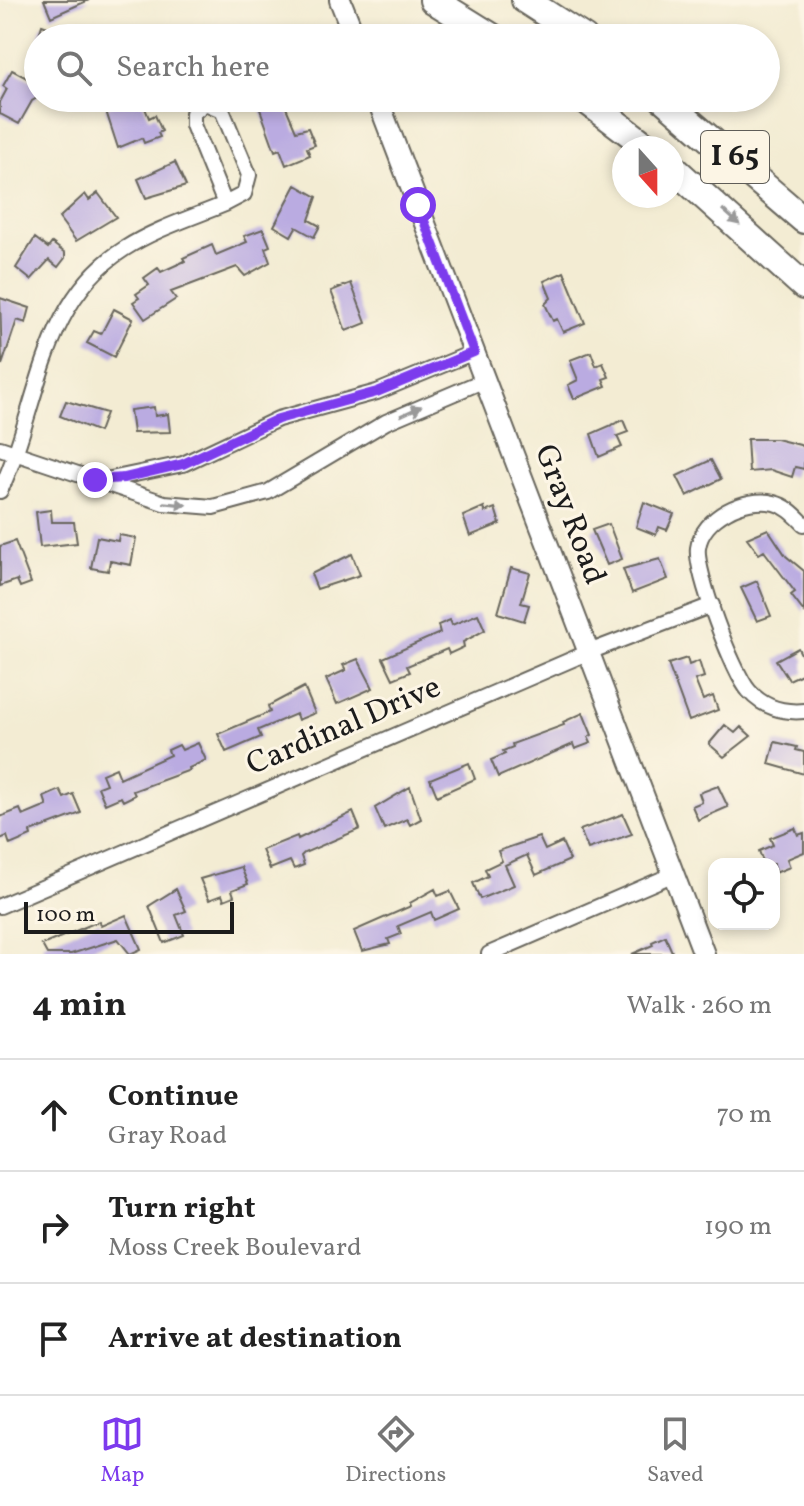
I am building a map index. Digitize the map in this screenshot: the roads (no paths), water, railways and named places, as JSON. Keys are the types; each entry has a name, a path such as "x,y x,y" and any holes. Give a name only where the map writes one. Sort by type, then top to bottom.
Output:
{"highway":[{"path":"433,0 472,24"},
{"path":"525,0 562,24"},
{"path":"601,112 633,136"},
{"name":"I 65","path":"678,112 804,220"},
{"name":"I 65","path":"684,178 804,286"}],"street":[{"path":"342,5 349,24"},
{"path":"194,112 193,125 225,204"},
{"path":"0,491 7,450 55,329 75,295 120,251 149,235 244,194 249,175 223,112"},
{"name":"Gray Road","path":"382,112 704,954"},
{"path":"101,481 183,464 278,419 377,392 474,352"},
{"path":"7,450 164,503 213,507 268,492 386,422 485,380"},
{"path":"804,524 787,508 768,502 746,504 714,520 700,539 698,549 700,573 736,670 749,692 779,710 804,711"},
{"name":"Cardinal Drive","path":"0,906 589,652 712,605"},
{"path":"489,954 674,874"}]}
